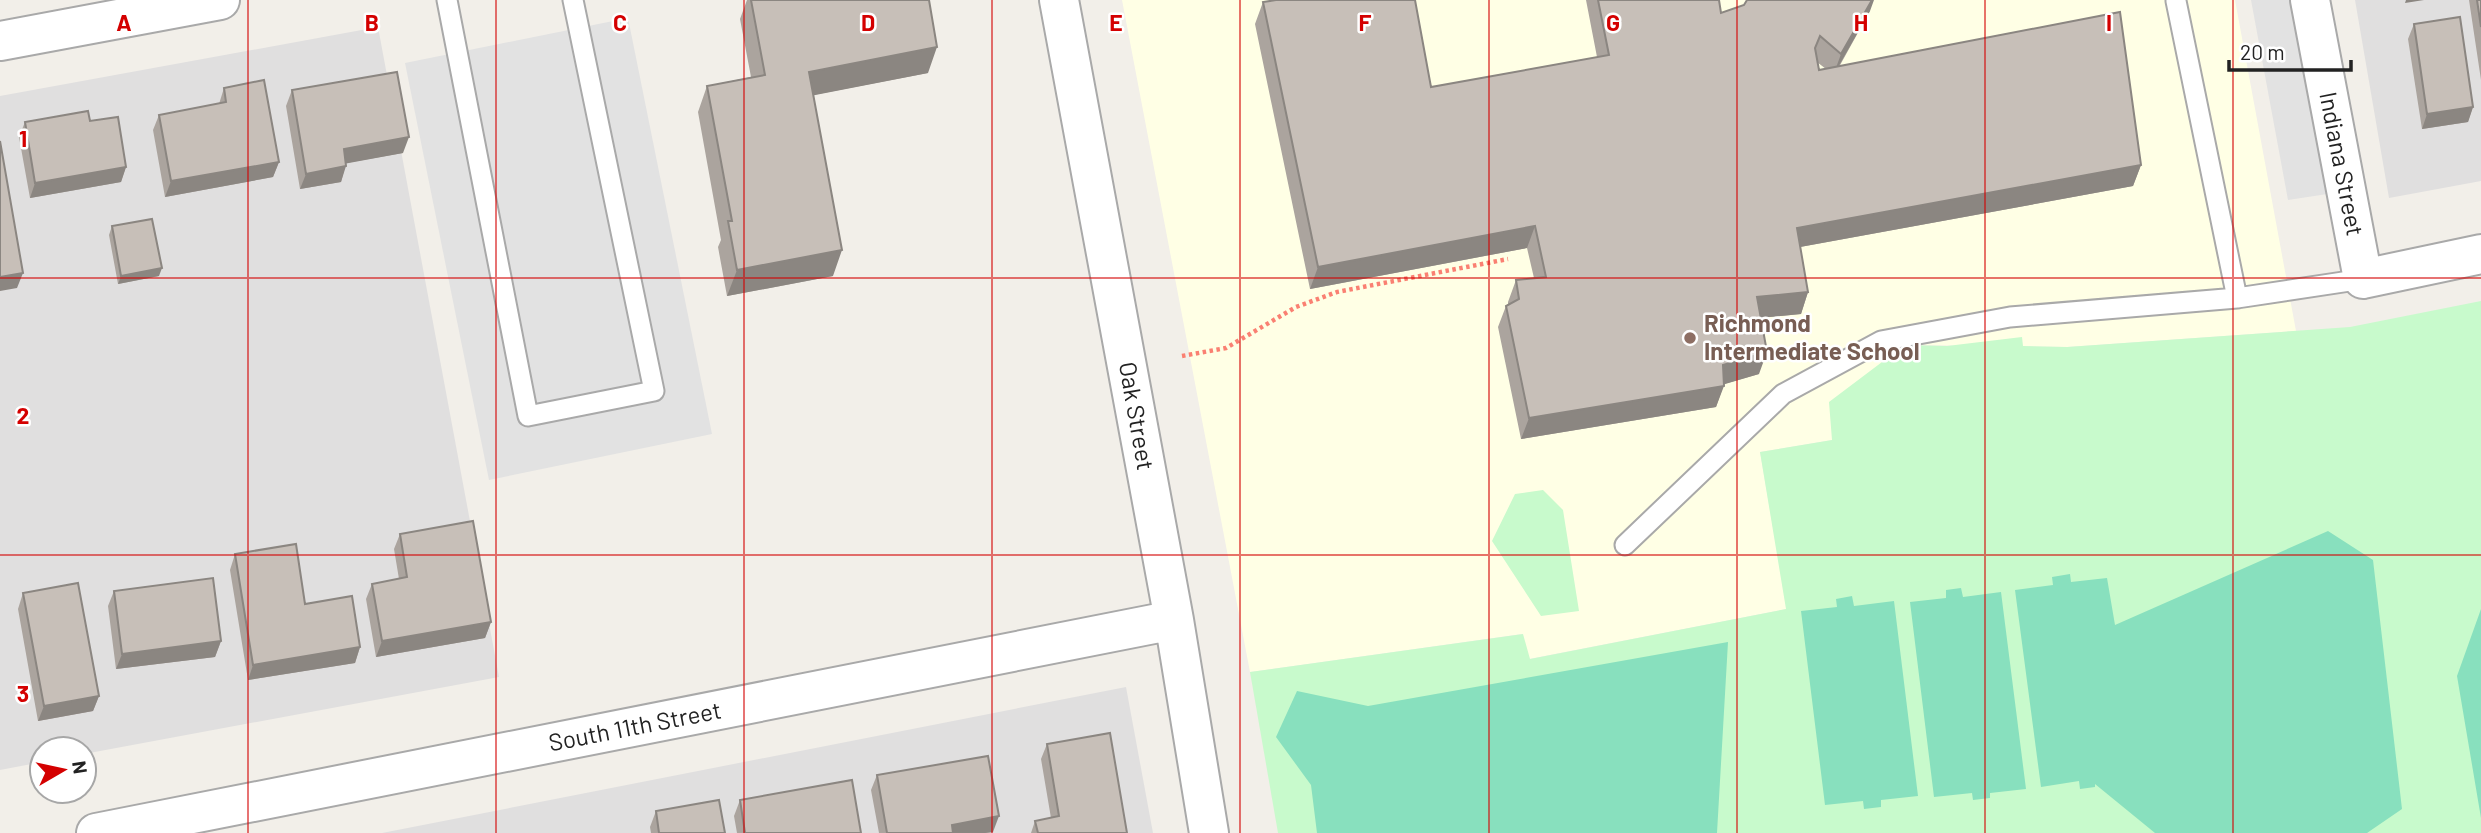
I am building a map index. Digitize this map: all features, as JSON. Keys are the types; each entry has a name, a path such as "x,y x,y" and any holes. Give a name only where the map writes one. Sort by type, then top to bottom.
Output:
{"street":[{"path":"0,41 220,0"},
{"name":"Oak Street","path":"1059,0 1174,620 1209,833"},
{"name":"Indiana Street","path":"2310,0 2367,279"},
{"path":"2367,279 2481,254"},
{"name":"South 11th Street","path":"96,833 1174,620"}],"lane":[{"path":"447,0 528,416 653,391 573,0"},
{"path":"2176,1 2237,298"},
{"path":"1625,545 1783,394 1881,341 2010,317 2237,298 2367,279"}],"path":[{"path":"1182,356 1226,348 1296,307 1336,292 1508,259"}],"shaded area":[{"name":"Richmond Intermediate School","path":"1122,0 2235,0 2296,331 2067,347 1905,345 1832,440 1760,452 1787,609 1529,659 1522,634 1250,672"},
{"path":"2251,0 2310,0 2347,191 2288,200"},
{"path":"2355,0 2481,0 2481,181 2389,198"},
{"path":"628,18 712,434 489,480 405,63"},
{"path":"378,27 499,677 98,751 98,735 28,735 28,765 0,770 0,96"},
{"path":"1126,687 1153,833 382,833"}],"green space":[{"path":"2481,301 2481,833 1278,833 1250,672 1523,634 1530,659 1786,609 1760,452 1832,440 1829,402 1890,356 1890,353 1905,345 1947,346 2022,337 2023,346 2067,347 2350,327"},
{"path":"1543,490 1563,510 1579,611 1541,616 1492,541 1515,494"},
{"path":"2328,531 2373,560 2402,809 2367,833 2155,833 2095,784 2095,787 2080,789 2079,781 2041,787 2015,590 2053,585 2052,577 2070,574 2071,582 2107,578 2115,625"},
{"path":"1961,588 1963,597 2001,592 2026,789 1990,793 1990,798 1973,800 1972,793 1934,797 1910,602 1946,598 1946,590"},
{"path":"1852,596 1854,606 1894,601 1918,796 1881,800 1881,807 1864,809 1863,801 1825,805 1801,611 1837,607 1836,599"},
{"path":"2481,609 2481,818 2457,676"},
{"path":"1728,642 1717,833 1317,833 1311,785 1276,737 1297,691 1368,706"}],"building":[{"path":"751,0 929,0 937,47 809,72 842,250 737,270 728,221 732,221 707,86 765,75"},
{"path":"1415,0 1431,87 1609,55 1598,0 1719,0 1721,13 1744,5 1747,0 1872,0 1841,54 1820,36 1815,48 1819,70 2120,12 2141,165 1797,228 1808,292 1757,297 1767,352 1723,365 1724,386 1529,418 1506,306 1519,299 1516,280 1546,277 1535,226 1318,267 1263,2"},
{"path":"2477,0 2481,0 2481,27"},
{"path":"2460,17 2473,107 2427,114 2414,24"},
{"path":"397,72 409,137 344,149 346,166 306,174 292,90"},
{"path":"264,80 279,162 171,181 159,115 226,102 224,88"},
{"path":"88,111 90,121 118,117 126,167 35,183 25,122"},
{"path":"0,141 23,273 0,277"},
{"path":"152,219 162,268 121,276 112,226"},
{"path":"473,521 491,622 382,641 372,584 407,577 400,534"},
{"path":"296,544 305,604 352,596 360,647 253,665 235,554"},
{"path":"213,578 221,641 122,654 114,591"},
{"path":"78,583 99,696 44,706 23,593"},
{"path":"1110,733 1127,833 1038,833 1035,821 1059,816 1047,744"},
{"path":"988,756 999,816 952,825 953,833 887,833 877,775"},
{"path":"852,780 861,833 745,833 740,800"},
{"path":"719,800 725,833 659,833 656,811"}],"place":[{"name":"Richmond Intermediate School","path":"1690,338"}]}
